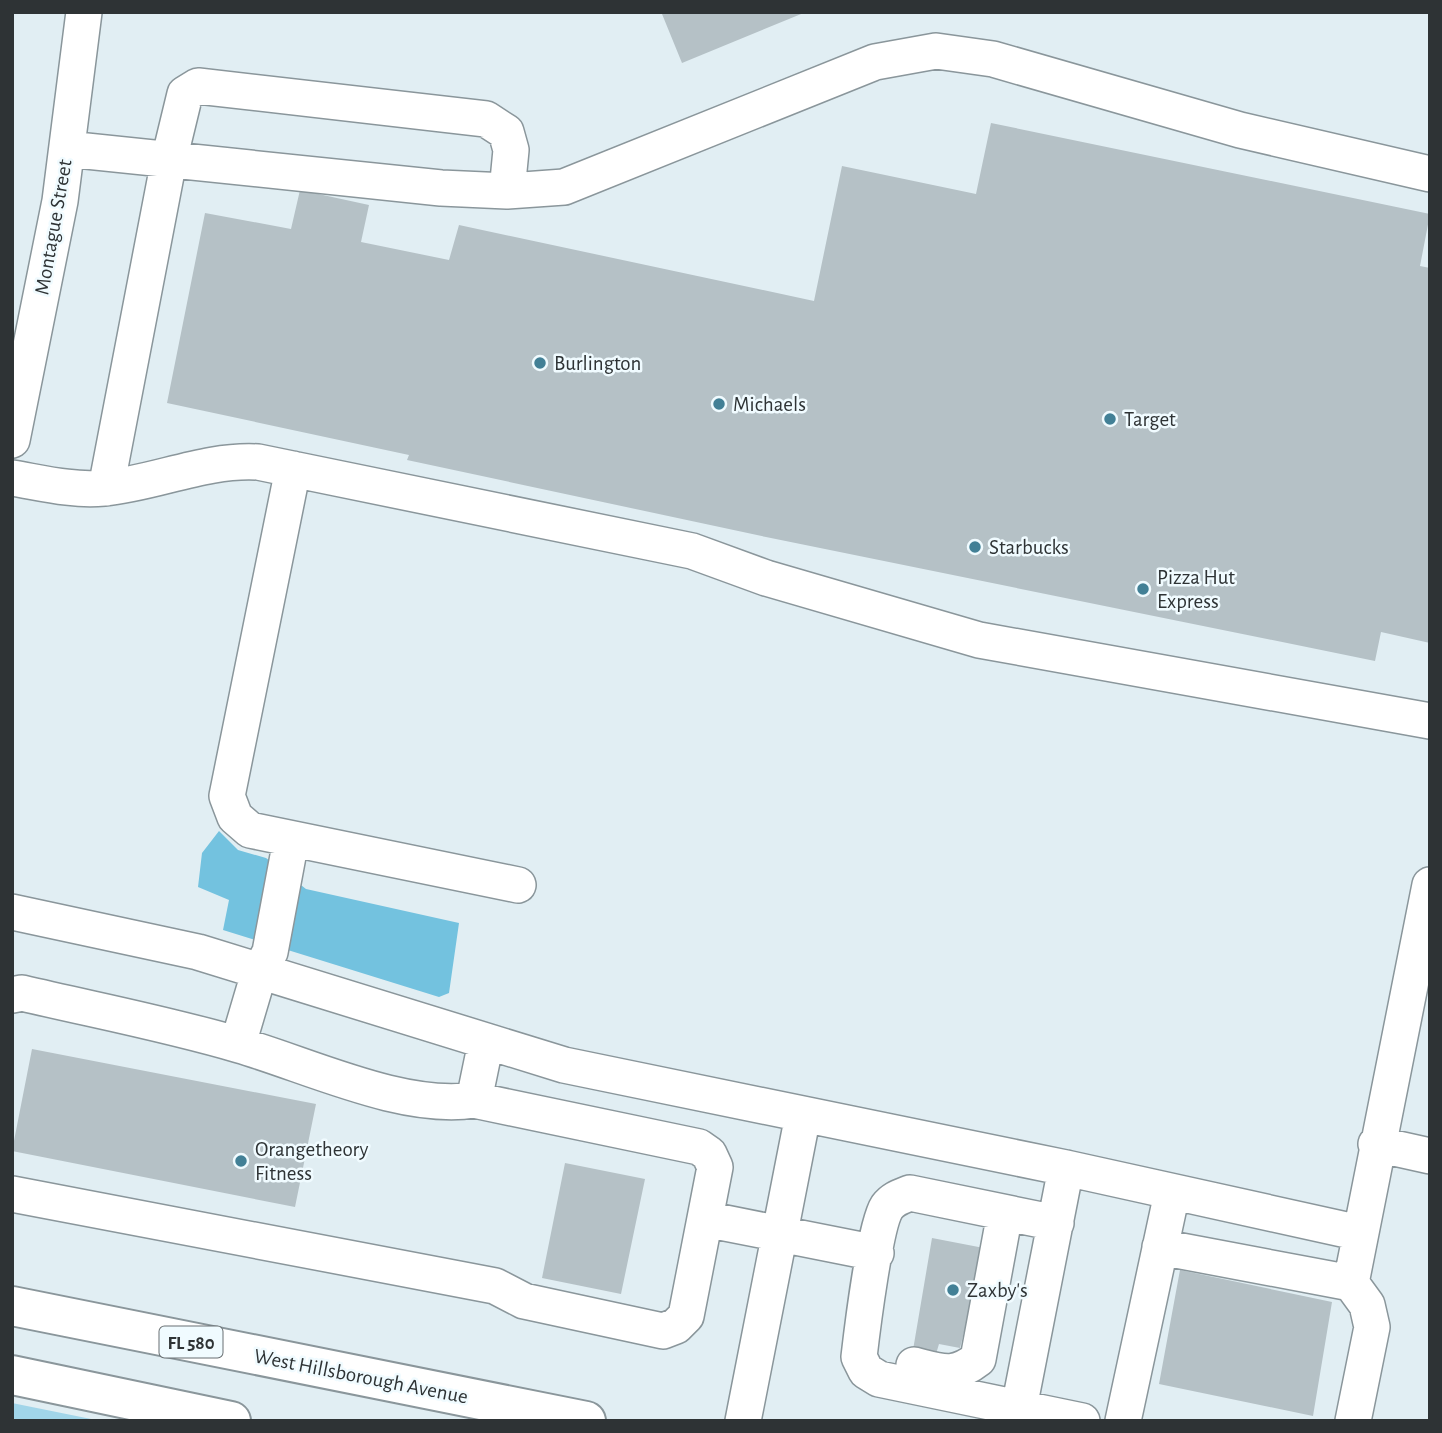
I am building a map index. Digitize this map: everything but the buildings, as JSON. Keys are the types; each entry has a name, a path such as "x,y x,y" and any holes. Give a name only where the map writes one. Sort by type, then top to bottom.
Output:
{"main road":[{"name":"West Hillsborough Avenue","path":"12,1306 586,1421"},
{"path":"12,1375 231,1421"}],"street":[{"name":"Montague Street","path":"12,440 60,201 85,12"},
{"path":"67,149 441,188 507,191 564,187 875,62 936,51 993,59 1240,131 1430,174"},
{"path":"106,488 169,160 185,94 198,86 486,119 506,132 509,141 511,150 507,191"},
{"path":"12,478 84,489 106,488 238,461 293,469 692,551 766,579 979,640 1430,721"},
{"path":"293,469 227,796 235,817 250,830 289,850 518,885"},
{"path":"238,1044 265,963 289,850"},
{"path":"1351,1283 1376,1144 1430,885"},
{"path":"12,912 198,952 265,963 486,1042 564,1065 1066,1168 1360,1233"},
{"path":"12,995 22,993 238,1044 367,1087 448,1104 474,1100 699,1147 709,1154 715,1167 686,1316 676,1326 663,1331 524,1301 495,1286 12,1194"},
{"path":"474,1100 486,1042"},
{"path":"743,1421 803,1115"},
{"path":"1376,1144 1430,1156"},
{"path":"1019,1408 1066,1168"},
{"path":"1056,1223 909,1193 895,1199 885,1210 859,1357 866,1371 879,1380 1082,1421"},
{"path":"1123,1421 1172,1193"},
{"path":"863,1326 874,1348 888,1359 945,1373 963,1371 978,1359 1005,1213"},
{"path":"705,1219 876,1253"},
{"path":"1160,1247 1351,1283 1367,1305 1372,1327 1353,1421"}],"shaded area":[{"path":"219,831 238,850 266,858 306,889 459,923 449,993 439,997 223,930 229,900 198,887 202,853"},
{"path":"12,1403 101,1421 12,1421"}],"place":[{"name":"Burlington","path":"540,363"},
{"name":"Michaels","path":"719,404"},
{"name":"Target","path":"1110,419"},
{"name":"Starbucks","path":"975,547"},
{"name":"Pizza Hut Express","path":"1143,589"},
{"name":"Orangetheory Fitness","path":"241,1161"},
{"name":"Zaxby's","path":"953,1290"}]}
